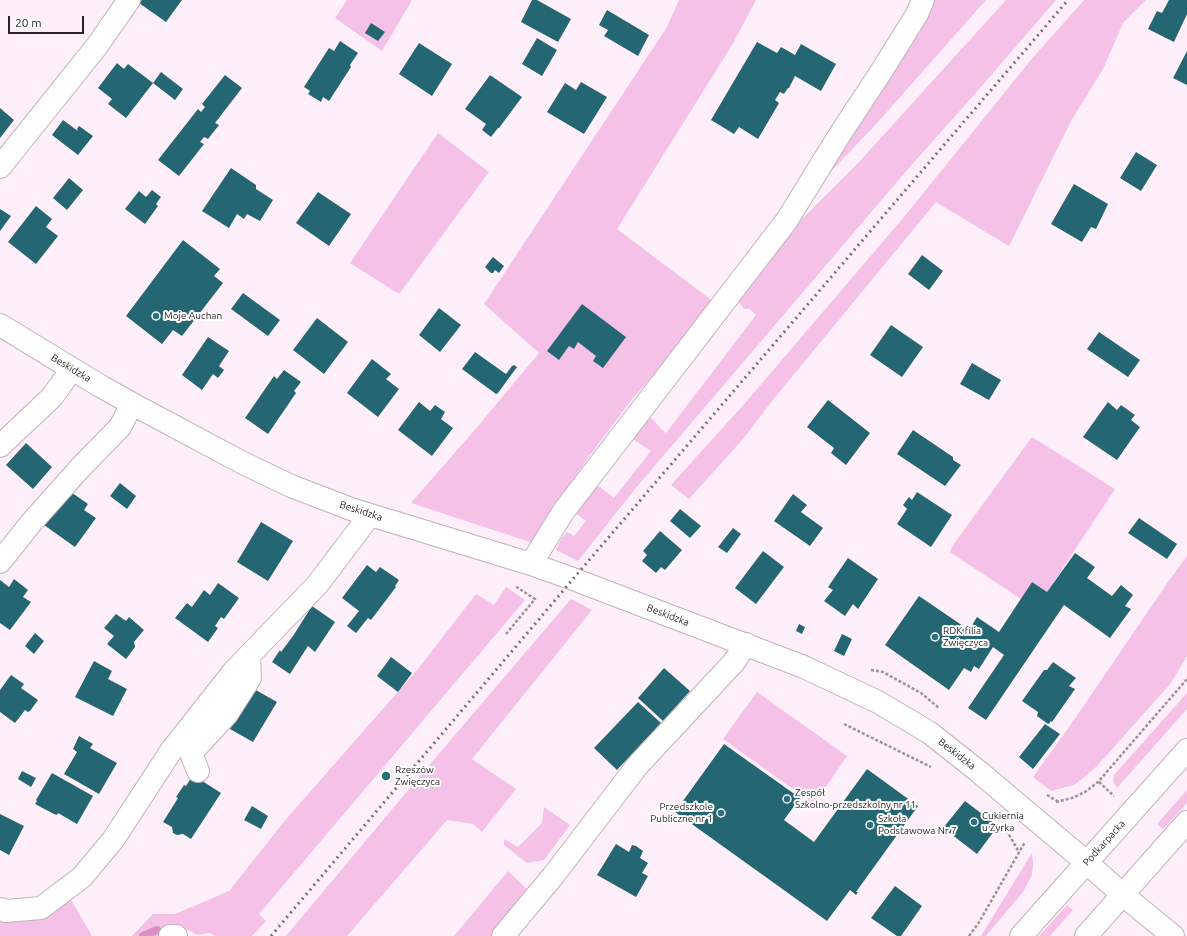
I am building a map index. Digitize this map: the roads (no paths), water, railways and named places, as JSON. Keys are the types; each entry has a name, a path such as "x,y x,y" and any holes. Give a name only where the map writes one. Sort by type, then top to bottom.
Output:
{"main road":[{"path":"0,166 42,112 97,46 129,0"},
{"path":"531,564 563,512 787,220 842,130 881,72 917,14 922,0"},
{"name":"Beskidzka","path":"0,324 132,404 190,436 282,481 351,509 531,564 804,667 878,702 930,733 978,771 1173,936"},
{"path":"0,446 52,397 72,369"},
{"path":"0,562 31,523 80,468 120,427 132,404"},
{"path":"0,909 41,908 82,877 113,840 171,751 234,671 317,585 370,515"},
{"path":"504,936 553,876 638,765 734,662 746,644"},
{"path":"198,771 191,753 227,714 250,678 249,656"},
{"name":"Podkarpacka","path":"1021,936 1187,750"},
{"path":"1086,936 1187,822"},
{"path":"170,936 176,936"}],"waterway":[{"path":"143,936 157,930"}],"railway":[{"path":"271,936 573,579 1068,0"}],"place":[{"name":"Moje Auchan","path":"156,316"},
{"name":"RDK filia Zwięczyca","path":"935,637"},
{"name":"Rzeszów Zwięczyca","path":"386,776"},
{"name":"Zespół Szkolno-przedszkolny nr 11","path":"787,799"},
{"name":"Przedszkole Publiczne nr 1","path":"721,813"},
{"name":"Cukiernia u Żyrka","path":"974,822"},
{"name":"Szkoła Podstawowa Nr 7","path":"870,825"}]}
